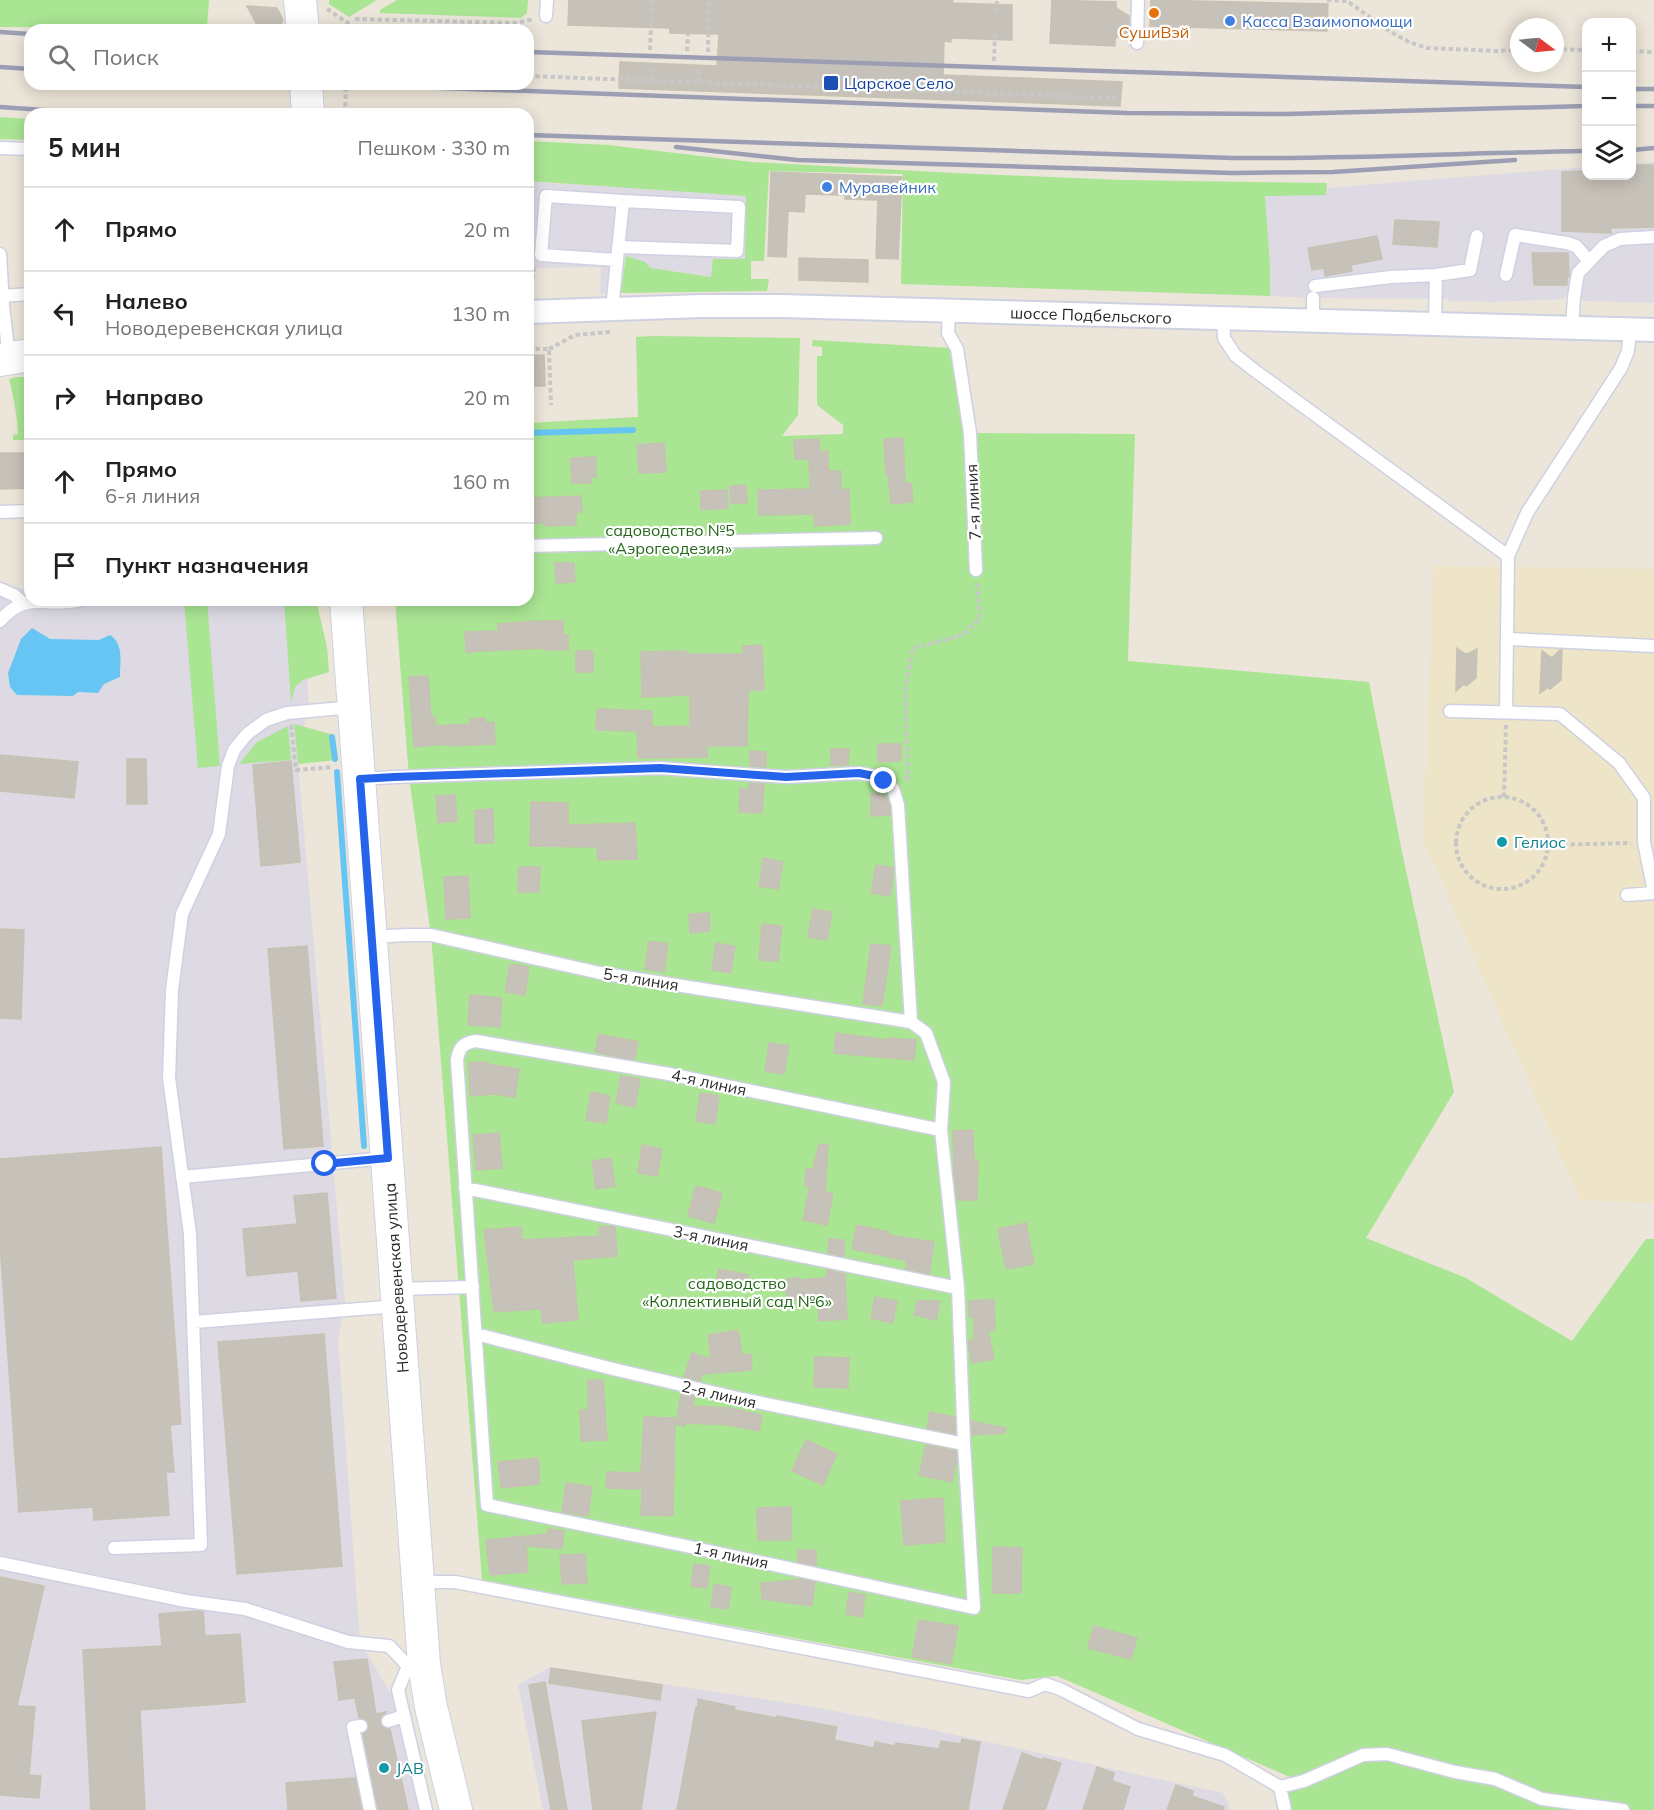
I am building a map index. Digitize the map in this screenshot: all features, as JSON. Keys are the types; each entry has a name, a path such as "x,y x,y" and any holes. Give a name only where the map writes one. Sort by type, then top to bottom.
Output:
{"main road":[{"path":"305,24 312,4"},
{"path":"306,90 308,108"},
{"name":"Новодеревенская улица","path":"346,606 354,707 351,773 372,937 417,1582 416,1665 431,1707 456,1810"}],"street":[{"name":"шоссе Подбельского","path":"534,312 781,306 1654,330"}],"lane":[{"path":"546,16 547,0"},
{"path":"1137,43 1138,0"},
{"path":"0,148 24,149"},
{"path":"546,196 623,201 739,207 737,251 541,255 546,196"},
{"path":"612,309 623,201"},
{"path":"1506,275 1515,235 1576,246 1589,261"},
{"path":"1312,321 1314,292 1391,277 1436,276 1470,270 1477,236"},
{"path":"1572,328 1578,273 1604,246 1620,239 1654,237"},
{"path":"0,255 2,296 13,358"},
{"path":"1436,276 1436,325"},
{"path":"2,296 24,294"},
{"name":"7-я линия","path":"949,311 948,333 957,349 970,433 976,570"},
{"path":"1223,319 1224,338 1235,355 1508,556"},
{"path":"1506,712 1508,556 1527,513 1621,368 1628,351 1630,330"},
{"path":"0,512 24,512"},
{"path":"534,546 876,538"},
{"path":"0,589 14,595 23,603 11,609 0,621"},
{"path":"1508,639 1654,646"},
{"path":"114,1548 201,1545 190,1234 169,1078 172,990 182,914 219,834 228,766 234,750 247,734 266,720 287,713 354,707"},
{"path":"1450,711 1560,714 1618,764 1649,799 1644,842 1654,892 1627,895"},
{"path":"351,773 409,777 660,768 786,777 859,773 874,776 884,781 892,789 898,805 911,1022 926,1033 944,1082 941,1130 958,1288 964,1444"},
{"name":"5-я линия","path":"372,937 406,934 431,935 600,973 911,1022"},
{"name":"4-я линия","path":"465,1188 457,1060 459,1049 466,1043 476,1041 669,1074 941,1130"},
{"path":"182,1177 388,1158"},
{"path":"465,1188 476,1334"},
{"name":"3-я линия","path":"465,1188 958,1288"},
{"path":"194,1322 473,1287"},
{"name":"2-я линия","path":"476,1334 742,1399 964,1444"},
{"name":"1-я линия","path":"476,1334 488,1505 974,1608 964,1444"},
{"path":"0,1563 186,1601 245,1609 348,1642 389,1646 416,1665 398,1690 426,1810"},
{"path":"417,1582 455,1582 1029,1691 1045,1683 1138,1729 1225,1755 1280,1787 1304,1781 1363,1755 1387,1754 1455,1772 1495,1779 1542,1799 1623,1810"},
{"path":"388,1721 404,1716"},
{"path":"361,1726 353,1727 370,1810"},
{"path":"1280,1787 1285,1810"}],"path":[{"path":"650,50 652,0"},
{"path":"708,52 709,0"},
{"path":"996,13 997,0"},
{"path":"1327,0 1347,1 1391,32 1409,42 1427,48 1510,50"},
{"path":"312,4 348,24"},
{"path":"355,19 516,23 546,16"},
{"path":"994,61 995,32"},
{"path":"687,51 688,34"},
{"path":"1564,49 1582,50"},
{"path":"1636,51 1654,52"},
{"path":"652,80 653,70"},
{"path":"699,72 699,82"},
{"path":"534,76 1116,98"},
{"path":"345,108 346,90"},
{"path":"534,349 549,349 575,335 618,331"},
{"path":"549,349 551,405"},
{"path":"892,789 908,777 905,690 913,648 963,635 980,618 976,570"},
{"path":"1504,796 1506,712"},
{"path":"292,728 296,770 351,773"},
{"path":"1504,796 1518,799 1541,817 1547,831 1548,845 1545,861 1537,874 1525,884 1510,889 1494,889 1479,884 1467,875 1459,862 1455,846 1457,831 1463,817 1474,805 1488,798 1504,796"},
{"path":"1548,845 1644,842"}],"shaded area":[{"path":"1654,162 1654,303 1584,301 1580,297 1566,296 1562,299 1494,302 1270,296 1265,195 1326,195 1327,188 1582,167 1582,180 1636,180 1636,164"},
{"path":"534,182 746,195 745,259 712,277 651,268 626,256 621,293 600,294 601,267 534,268"},
{"path":"1434,566 1654,569 1654,1203 1580,1200 1423,839"},
{"path":"24,588 24,606 302,606 309,706 297,752 345,1301 338,1340 360,1642 394,1699 420,1810 0,1810 0,590"},
{"path":"550,1667 808,1706 933,1730 1223,1793 1231,1810 543,1810 518,1685"}],"green space":[{"path":"0,0 209,0 207,24 24,24 24,27 0,27"},
{"path":"329,0 377,0 349,17 329,4"},
{"path":"397,0 528,0 527,13 521,18 380,13 380,10"},
{"path":"0,117 24,119 24,140 0,139"},
{"path":"534,141 608,145 751,162 954,173 1121,180 1327,183 1326,195 1265,196 1270,296 901,284 903,174 769,171 764,261 751,261 751,279 769,279 767,291 621,293 626,256 645,262 651,268 711,277 713,259 745,259 746,196 534,181"},
{"path":"636,337 800,338 798,415 782,436 843,434 843,425 817,405 817,356 822,356 822,347 812,346 813,340 952,348 966,433 1135,434 1128,661 1369,682 1402,852 1454,1092 1366,1238 1466,1278 1572,1341 1646,1239 1654,1239 1654,1810 1280,1810 1290,1777 1057,1676 1021,1680 482,1580 431,935 409,777 395,606 534,606 534,423 638,417"},
{"path":"24,377 24,440 13,440 13,435 18,434 9,379"},
{"path":"184,606 207,606 220,766 198,768"},
{"path":"284,606 317,606 327,647 329,672 303,680 295,687 291,702"},
{"path":"294,724 334,735 338,760 298,764"},
{"path":"288,726 291,760 239,764 257,742"}],"water":[{"path":"32,628 50,639 99,640 110,635 119,648 120,677 104,684 98,693 78,692 73,696 17,695 10,687 8,673 21,639"}],"building":[{"path":"569,0 953,0 952,3 1012,5 1012,40 951,38 951,42 944,41 943,75 1122,82 1120,106 619,88 620,62 717,66 719,34 670,33 670,28 568,25"},
{"path":"1052,0 1116,2 1116,8 1129,16 1129,32 1115,38 1115,46 1050,43"},
{"path":"1151,0 1328,4 1327,31 1150,26"},
{"path":"247,6 277,8 283,20 281,24 257,24"},
{"path":"1636,165 1654,165 1654,227 1610,228 1611,233 1562,231 1562,172 1582,171 1582,180 1636,180"},
{"path":"771,172 902,177 898,259 876,258 878,200 845,199 845,195 805,194 804,212 788,211 786,257 768,256"},
{"path":"1395,220 1439,222 1437,247 1393,244"},
{"path":"1377,236 1382,259 1351,265 1352,271 1325,276 1324,268 1312,270 1308,248"},
{"path":"1532,253 1568,253 1567,285 1534,285"},
{"path":"799,258 868,260 868,282 799,280"},
{"path":"544,355 545,386 534,386 534,356"},
{"path":"903,438 905,483 911,483 913,502 891,504 884,439"},
{"path":"819,439 820,452 828,451 828,471 841,471 841,490 849,489 850,524 815,526 814,514 759,515 758,490 810,489 809,459 795,459 794,440"},
{"path":"664,443 666,472 639,473 637,445"},
{"path":"0,453 24,453 24,488 0,489"},
{"path":"596,457 596,477 591,477 591,483 572,483 571,458"},
{"path":"746,485 747,503 731,503 730,486"},
{"path":"727,490 728,508 701,510 701,491"},
{"path":"581,496 582,512 576,512 576,525 546,526 546,523 534,524 534,498"},
{"path":"555,563 574,563 575,582 556,583"},
{"path":"563,621 563,635 568,635 568,650 545,650 545,648 466,652 465,632 498,631 498,624"},
{"path":"762,645 764,690 748,690 747,746 707,746 707,757 638,758 637,731 596,730 597,709 652,711 652,727 690,726 690,695 642,697 641,652 686,651 686,654 743,654 743,646"},
{"path":"1457,648 1465,654 1477,649 1476,678 1456,691"},
{"path":"1562,650 1561,680 1550,689 1549,687 1540,693 1542,651 1552,658"},
{"path":"576,651 593,651 593,672 576,672"},
{"path":"428,676 431,717 435,717 436,726 470,724 470,719 485,718 485,723 494,722 495,744 414,747 409,677"},
{"path":"878,744 901,744 901,761 878,762"},
{"path":"831,749 849,749 848,765 831,765"},
{"path":"750,751 766,752 766,767 750,766"},
{"path":"0,755 78,762 74,798 0,791"},
{"path":"127,759 146,759 147,804 127,804"},
{"path":"291,761 300,862 261,866 253,765"},
{"path":"749,783 764,784 762,813 739,812 740,789 749,789"},
{"path":"871,793 885,795 890,807 890,815 871,816"},
{"path":"455,795 457,821 438,823 436,796"},
{"path":"531,802 568,803 568,825 635,823 637,859 598,860 597,847 530,846"},
{"path":"493,809 494,843 475,843 475,810"},
{"path":"763,858 783,862 778,889 759,886"},
{"path":"876,865 894,868 890,896 871,893"},
{"path":"519,867 540,867 539,892 518,892"},
{"path":"468,876 470,918 446,919 444,877"},
{"path":"813,909 832,912 827,940 808,937"},
{"path":"709,913 710,931 690,933 689,914"},
{"path":"762,924 782,926 778,961 759,960"},
{"path":"0,929 24,930 21,1019 0,1018"},
{"path":"649,941 668,944 664,972 645,969"},
{"path":"716,943 735,946 731,973 712,970"},
{"path":"871,944 891,946 882,1006 863,1004"},
{"path":"307,946 323,1146 284,1149 268,949"},
{"path":"510,964 529,967 525,995 505,992"},
{"path":"470,995 502,998 500,1027 468,1025"},
{"path":"836,1033 888,1040 888,1038 916,1040 914,1060 834,1053"},
{"path":"599,1034 638,1042 634,1060 595,1052"},
{"path":"769,1043 789,1046 784,1074 765,1071"},
{"path":"488,1062 488,1064 519,1069 515,1097 495,1094 470,1096 469,1063"},
{"path":"621,1076 640,1079 635,1107 616,1103"},
{"path":"591,1092 610,1096 606,1123 586,1120"},
{"path":"700,1093 719,1096 715,1124 696,1121"},
{"path":"973,1130 974,1160 978,1160 977,1200 957,1200 953,1131"},
{"path":"499,1133 502,1168 476,1170 473,1135"},
{"path":"819,1144 828,1145 825,1192 833,1193 827,1225 803,1220 810,1186 805,1186 806,1169 813,1169"},
{"path":"642,1145 662,1149 657,1176 638,1173"},
{"path":"161,1147 181,1424 170,1425 174,1472 166,1472 169,1515 94,1520 93,1507 19,1512 0,1243 0,1159"},
{"path":"611,1158 615,1186 596,1189 592,1161"},
{"path":"696,1186 722,1193 714,1223 688,1216"},
{"path":"327,1193 336,1298 301,1301 298,1271 247,1276 243,1229 297,1224 294,1196"},
{"path":"1026,1223 1034,1264 1006,1269 998,1229"},
{"path":"857,1225 889,1232 888,1235 934,1242 929,1274 906,1269 907,1261 852,1249"},
{"path":"521,1227 522,1240 600,1236 599,1227 615,1227 617,1256 573,1260 578,1320 543,1323 541,1309 494,1312 484,1230"},
{"path":"829,1239 844,1240 844,1257 828,1253"},
{"path":"719,1269 749,1275 746,1290 716,1285"},
{"path":"827,1270 845,1274 847,1319 819,1321 818,1296 788,1301 784,1280 799,1277 799,1280 826,1278"},
{"path":"875,1297 897,1301 893,1323 871,1318"},
{"path":"994,1300 995,1330 988,1330 994,1359 972,1363 968,1341 974,1340 974,1318 969,1316 969,1301"},
{"path":"917,1301 940,1301 936,1320 914,1315"},
{"path":"738,1330 742,1355 751,1354 752,1370 702,1374 700,1381 684,1377 692,1353 711,1359 708,1335"},
{"path":"324,1334 342,1566 237,1574 218,1342"},
{"path":"815,1357 849,1358 848,1388 814,1387"},
{"path":"588,1380 603,1380 607,1440 581,1441 580,1410 588,1410"},
{"path":"681,1393 695,1397 692,1406 730,1408 762,1415 759,1431 729,1425 686,1423 685,1426 676,1424"},
{"path":"930,1412 955,1417 955,1434 927,1428"},
{"path":"644,1417 675,1418 673,1516 641,1515 642,1489 606,1488 607,1472 641,1473"},
{"path":"971,1421 1006,1428 1005,1433 972,1435"},
{"path":"806,1440 837,1454 823,1485 792,1471"},
{"path":"926,1445 956,1451 957,1459 952,1482 919,1475"},
{"path":"538,1458 540,1484 501,1488 498,1462"},
{"path":"566,1483 592,1487 588,1516 562,1512"},
{"path":"943,1498 945,1542 904,1545 901,1501"},
{"path":"791,1507 791,1540 758,1540 757,1508"},
{"path":"548,1529 564,1531 562,1549 526,1546 528,1572 490,1575 486,1540 548,1534"},
{"path":"993,1547 1022,1548 1021,1593 993,1593"},
{"path":"798,1550 816,1550 816,1566 798,1562"},
{"path":"585,1554 587,1583 562,1584 560,1555"},
{"path":"694,1564 710,1566 707,1588 691,1586"},
{"path":"0,1577 44,1586 17,1706 35,1707 29,1775 41,1776 39,1798 0,1795"},
{"path":"798,1579 815,1582 812,1606 762,1599 761,1583"},
{"path":"714,1584 731,1587 728,1609 711,1607"},
{"path":"849,1592 865,1595 862,1617 846,1614"},
{"path":"203,1612 205,1636 240,1634 245,1702 140,1710 145,1810 91,1810 83,1650 162,1646 159,1614"},
{"path":"919,1620 958,1626 951,1664 912,1657"},
{"path":"1094,1626 1137,1638 1131,1659 1088,1648"},
{"name":"JAB","path":"367,1659 376,1714 386,1712 380,1723 383,1727 390,1729 408,1810 378,1810 363,1734 368,1730 369,1724 365,1719 359,1718 355,1698 339,1700 334,1662"},
{"path":"551,1668 662,1685 660,1700 549,1683"},
{"path":"545,1682 567,1810 551,1810 529,1685"},
{"path":"698,1699 735,1707 734,1710 837,1727 834,1740 874,1748 875,1742 895,1746 896,1743 939,1749 941,1741 961,1744 962,1739 980,1742 968,1810 677,1810"},
{"path":"656,1712 641,1810 593,1810 582,1721"},
{"path":"1022,1753 1042,1760 1043,1758 1061,1763 1045,1810 1003,1810"},
{"path":"1097,1767 1114,1773 1112,1781 1130,1787 1123,1810 1083,1810"},
{"path":"355,1778 362,1810 288,1810 286,1783"},
{"path":"1176,1785 1193,1791 1192,1796 1224,1807 1223,1810 1167,1810"}],"waterway":[{"path":"534,433 633,430"},
{"path":"332,737 335,759"},
{"path":"337,772 364,1146"}],"railway":[{"path":"0,32 24,34"},
{"path":"534,52 1582,87"},
{"path":"0,67 24,69"},
{"path":"1636,89 1654,89"},
{"path":"500,90 1127,113 1287,114 1582,106"},
{"path":"1636,106 1654,106"},
{"path":"0,107 24,109"},
{"path":"534,135 1233,158 1582,151"},
{"path":"676,147 797,160 1232,173 1333,172 1515,160"},
{"path":"1636,150 1654,148"}],"place":[{"name":"СушиВэй","path":"1154,13"},
{"name":"Касса Взаимопомощи","path":"1230,21"},
{"name":"Царское Село","path":"831,83"},
{"name":"Муравейник","path":"827,187"},
{"name":"Гелиос","path":"1502,842"},
{"name":"JAB","path":"384,1768"}],"route":[{"path":"325,1164 388,1158 360,779 660,768 786,777 859,773 884,781"}],"park label":[{"name":"садоводство №5 «Аэрогеодезия»","path":"670,539"},
{"name":"садоводство «Коллективный сад №6»","path":"737,1292"}]}
